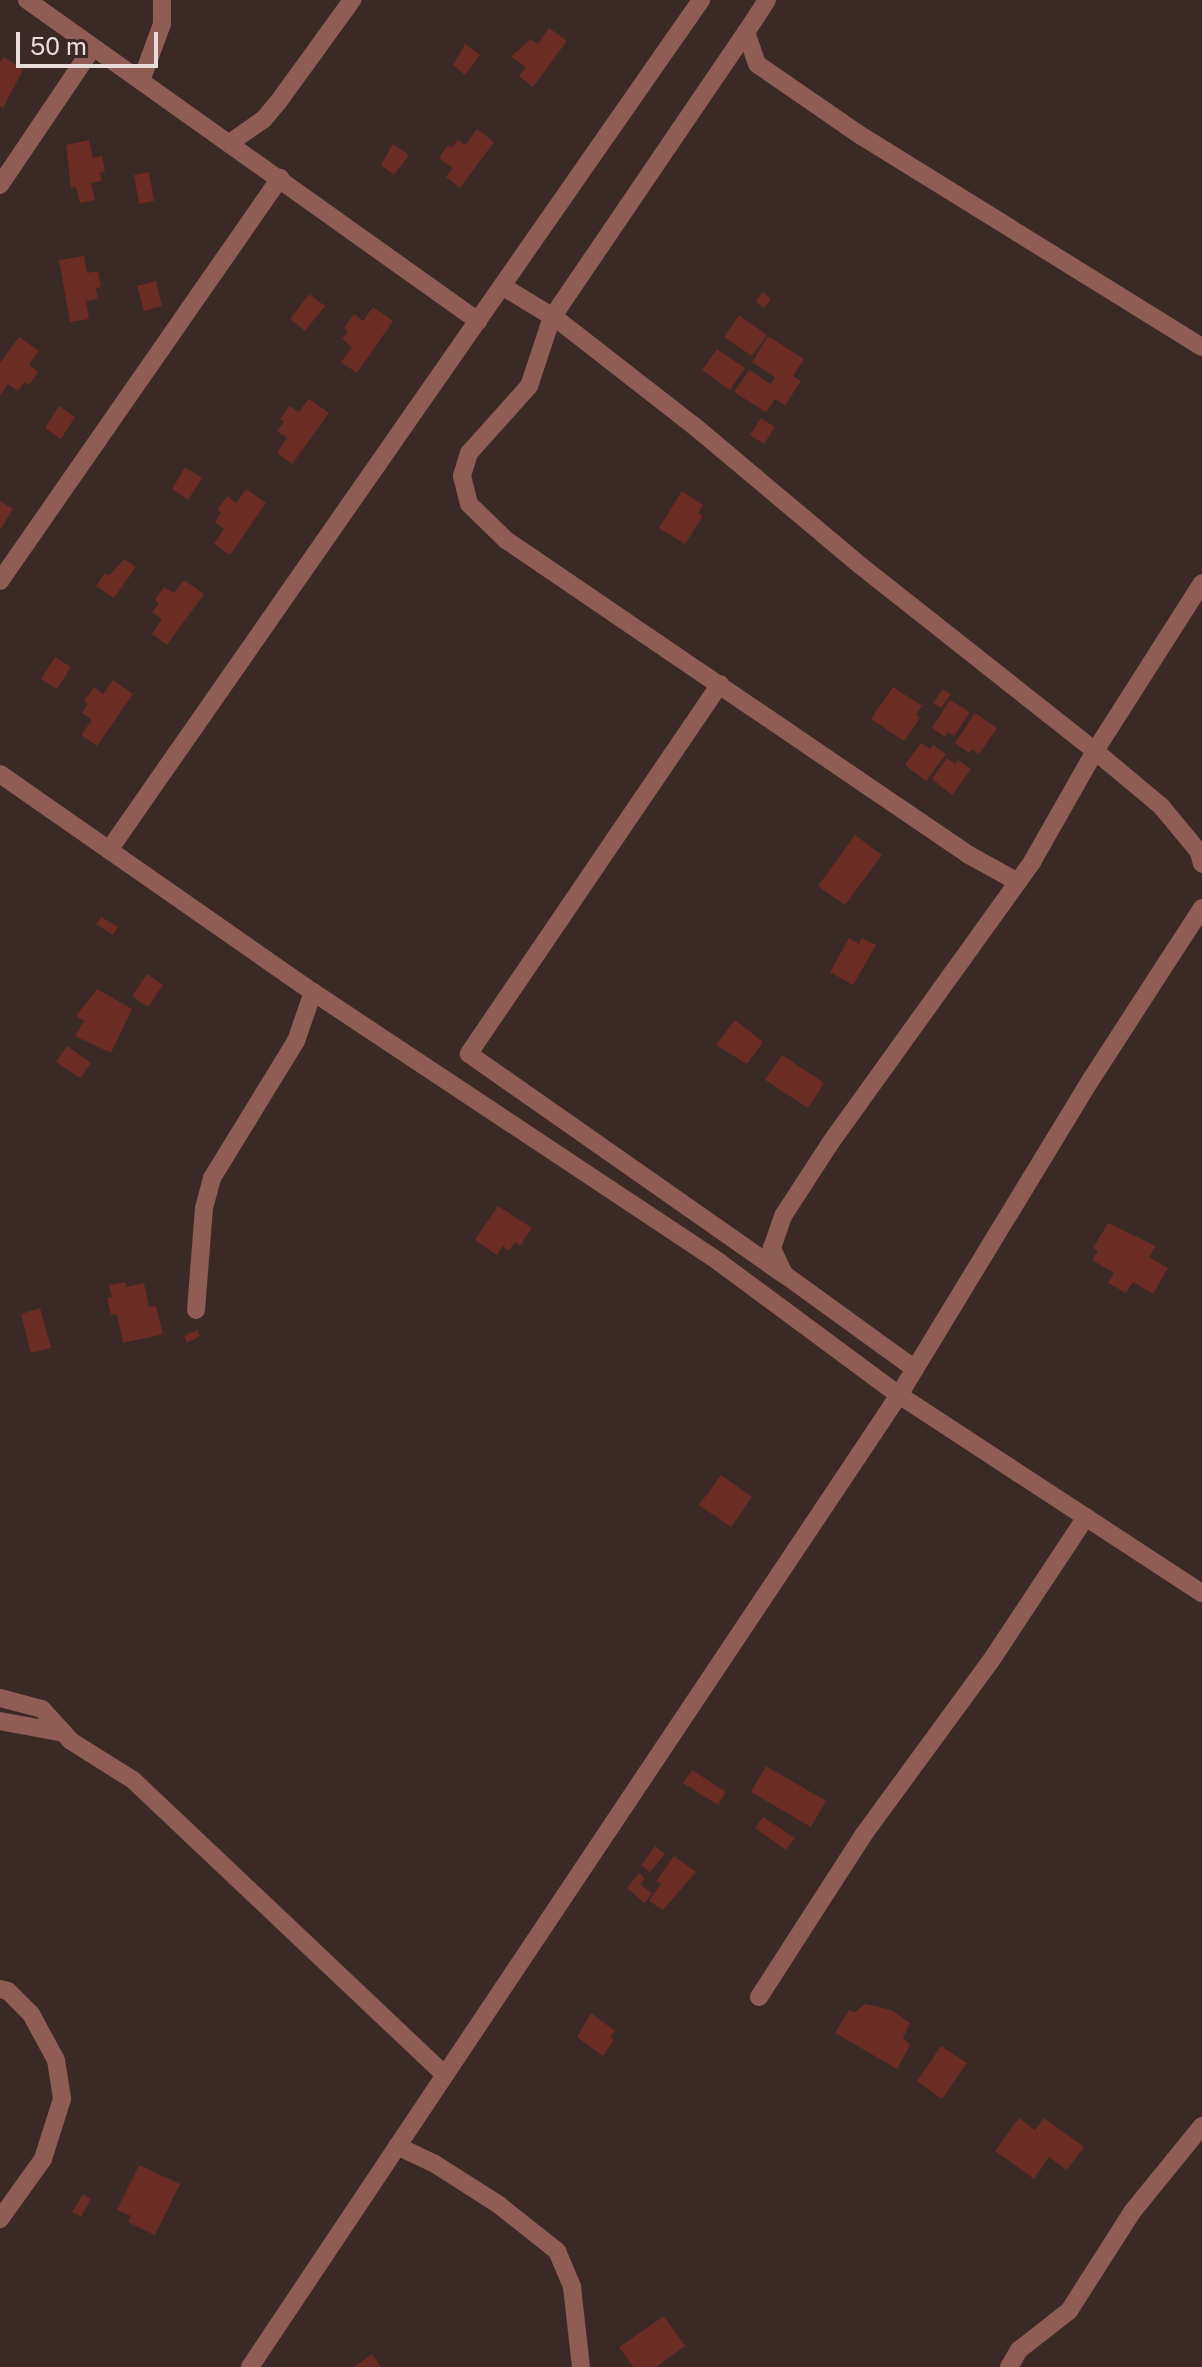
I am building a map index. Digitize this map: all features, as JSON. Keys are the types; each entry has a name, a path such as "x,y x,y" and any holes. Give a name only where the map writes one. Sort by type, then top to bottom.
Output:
{"street":[{"path":"27,0 195,122 231,142 478,321"},
{"path":"141,81 162,24 162,0"},
{"path":"231,142 263,120 352,0"},
{"path":"109,850 701,0"},
{"path":"767,0 552,317 529,386 469,453 462,476 469,504 506,540 969,855 1018,882"},
{"path":"746,32 757,64 860,135 1202,347"},
{"path":"0,185 93,47"},
{"path":"723,66 757,64"},
{"path":"0,581 280,178"},
{"path":"502,286 552,317 693,425 861,566 1095,751 1161,806 1199,852 1202,864"},
{"path":"784,1274 772,1248 783,1216 831,1142 1018,882 1095,751 1202,583"},
{"path":"720,684 469,1054 915,1369"},
{"path":"0,774 313,992 719,1262 899,1395 1202,1593"},
{"path":"250,2367 899,1395 1090,1081 1202,908"},
{"path":"196,1310 204,1208 212,1178 296,1041 313,992"},
{"path":"759,1997 864,1834 990,1662 1086,1517"},
{"path":"0,1698 42,1709 82,1749 133,1780 445,2075"},
{"path":"0,1721 64,1733"},
{"path":"0,1989 8,1991 31,2014 56,2060 62,2099 43,2159 0,2219"},
{"path":"1009,2367 1019,2350 1069,2311 1132,2212 1202,2126"},
{"path":"397,2146 435,2164 499,2205 557,2251 572,2287 581,2367"}],"building":[{"path":"549,28 567,41 533,87 519,76 526,67 511,57 530,39 538,44"},
{"path":"465,44 480,55 465,75 453,65"},
{"path":"4,57 23,70 3,108 0,106 0,62"},
{"path":"477,129 494,142 460,188 446,177 453,168 439,158 448,145 451,148 458,140 465,145"},
{"path":"89,140 93,158 102,156 105,172 100,173 102,181 91,183 95,200 80,203 76,187 71,188 66,145"},
{"path":"393,144 409,155 394,175 381,165"},
{"path":"149,172 154,201 139,204 134,175"},
{"path":"84,256 87,273 98,271 101,287 96,288 98,299 86,301 89,319 70,322 59,260"},
{"path":"156,281 162,306 144,311 137,286"},
{"path":"763,292 771,299 764,308 756,301"},
{"path":"309,294 325,306 305,331 290,319"},
{"path":"373,307 393,321 357,373 341,362 352,347 342,339 348,331 344,328 354,314 363,321"},
{"path":"739,315 767,335 752,356 724,337"},
{"path":"768,336 804,359 793,376 801,381 785,405 775,399 766,412 734,392 749,370 771,384 775,377 752,362"},
{"path":"19,337 39,351 29,365 38,372 29,385 25,382 18,391 8,384 0,396 0,363"},
{"path":"717,349 745,368 730,390 702,370"},
{"path":"309,399 329,413 292,464 277,453 287,438 277,431 284,422 280,419 289,406 299,412"},
{"path":"59,406 75,417 61,439 45,428"},
{"path":"761,418 775,427 764,444 750,435"},
{"path":"185,467 202,478 188,500 172,489"},
{"path":"246,489 266,503 230,555 214,544 224,529 215,522 221,512 217,510 227,496 236,503"},
{"path":"682,491 703,505 698,513 703,516 685,544 659,528"},
{"path":"0,501 13,509 0,530"},
{"path":"124,559 136,567 114,598 96,586 105,573 109,576"},
{"path":"184,580 204,594 167,645 152,634 162,619 152,612 159,603 155,600 164,587 174,593"},
{"path":"55,657 71,667 57,689 41,679"},
{"path":"113,680 133,694 97,746 81,735 92,720 82,713 88,704 84,701 94,687 103,694"},
{"path":"893,687 922,706 916,715 920,718 904,741 871,719"},
{"path":"943,689 951,694 941,708 933,703"},
{"path":"950,700 970,712 954,736 948,732 945,737 932,728"},
{"path":"975,713 997,728 979,754 972,749 969,753 955,743"},
{"path":"921,743 930,749 933,745 946,754 926,781 905,765"},
{"path":"947,758 955,764 958,760 971,769 952,795 932,779"},
{"path":"855,835 882,855 845,905 818,886"},
{"path":"101,917 118,927 113,935 96,924"},
{"path":"849,938 859,944 862,938 876,945 853,985 830,972"},
{"path":"147,974 163,985 148,1007 132,996"},
{"path":"97,989 132,1009 111,1053 75,1036 84,1021 76,1016"},
{"path":"735,1020 763,1042 747,1064 716,1045"},
{"path":"67,1046 91,1063 80,1078 56,1062"},
{"path":"782,1055 824,1083 808,1108 765,1080"},
{"path":"498,1206 532,1228 520,1246 515,1242 509,1251 503,1246 497,1255 475,1240"},
{"path":"1108,1223 1156,1246 1149,1257 1168,1268 1153,1294 1133,1282 1126,1293 1108,1283 1114,1273 1092,1260 1098,1251 1093,1248"},
{"path":"125,1282 126,1287 144,1283 149,1307 156,1306 163,1334 123,1343 117,1314 111,1315 107,1298 112,1297 109,1285"},
{"path":"40,1308 51,1348 31,1353 21,1314"},
{"path":"197,1330 200,1336 187,1343 184,1336"},
{"path":"721,1475 752,1497 731,1527 699,1505"},
{"path":"766,1766 826,1801 811,1827 751,1792"},
{"path":"692,1770 726,1792 718,1805 683,1783"},
{"path":"763,1817 795,1838 786,1850 755,1828"},
{"path":"655,1846 665,1854 650,1872 641,1865"},
{"path":"674,1856 696,1872 663,1910 649,1901 661,1884 656,1881"},
{"path":"639,1873 645,1878 640,1884 652,1894 644,1903 627,1888"},
{"path":"865,2004 891,2010 910,2023 903,2038 910,2045 897,2069 835,2033 849,2010 855,2012"},
{"path":"591,2013 615,2031 610,2037 614,2040 603,2056 577,2037"},
{"path":"941,2046 967,2063 942,2099 917,2081"},
{"path":"1019,2118 1035,2130 1044,2118 1084,2147 1067,2170 1049,2157 1034,2179 995,2151"},
{"path":"139,2165 180,2184 155,2235 128,2222 131,2216 117,2210"},
{"path":"83,2194 91,2199 81,2217 72,2212"},
{"path":"664,2316 685,2346 656,2367 633,2367 619,2347"},
{"path":"372,2354 381,2367 354,2367"}]}
